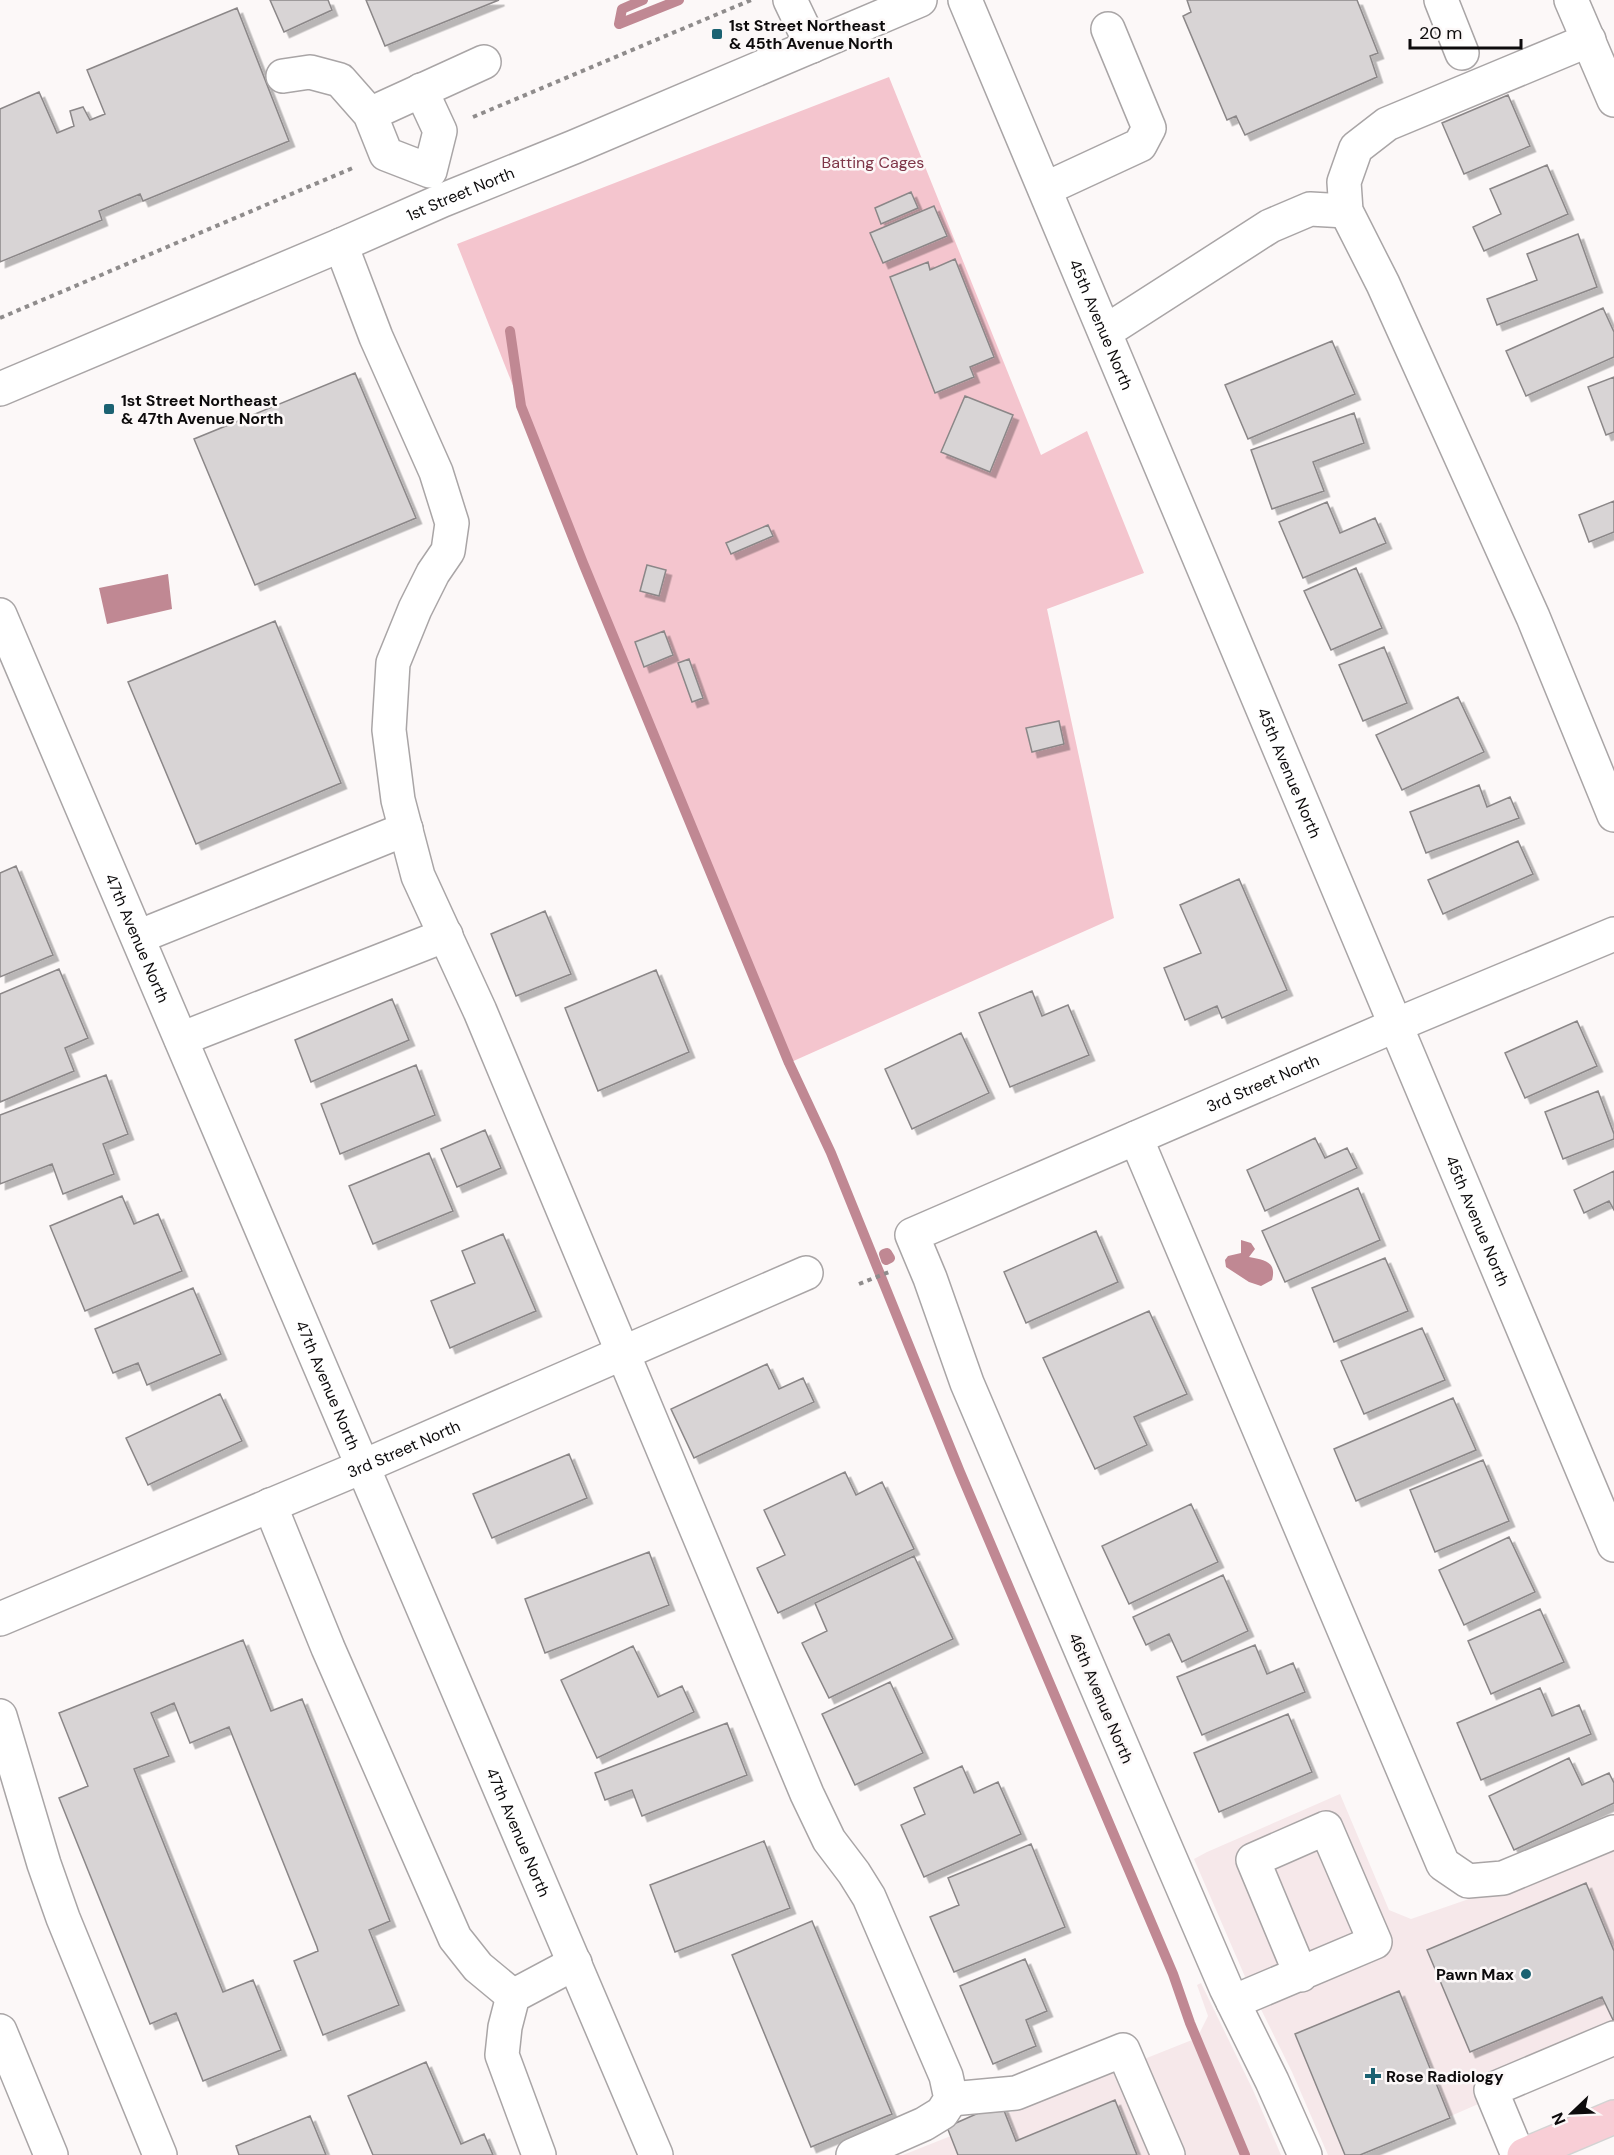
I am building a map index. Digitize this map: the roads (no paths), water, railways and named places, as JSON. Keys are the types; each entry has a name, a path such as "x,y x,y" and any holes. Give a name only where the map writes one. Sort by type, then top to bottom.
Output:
{"main road":[{"path":"1524,2155 1561,2145 1614,2117"}],"street":[{"path":"790,0 812,46"},
{"name":"1st Street North","path":"0,389 341,245 436,185 574,147 920,0"},
{"name":"45th Avenue North","path":"965,0 1614,1545"},
{"path":"1441,0 1462,53"},
{"path":"1571,0 1614,100"},
{"path":"1045,189 1140,145 1149,128 1108,29"},
{"path":"1588,40 1387,124 1356,148 1344,182 1346,211 1383,284 1528,606 1614,815"},
{"path":"370,114 484,62"},
{"path":"283,76 310,72 340,80 370,114 386,154 436,185 440,131 421,90"},
{"path":"1105,332 1270,226 1310,209 1346,211"},
{"path":"341,245 376,336 436,472 452,523 448,550 419,600 393,663 389,730 398,800 418,876 485,1022 807,1794 829,1840 869,1897 946,2076 951,2099 942,2112 924,2124 853,2155"},
{"name":"47th Avenue North","path":"0,615 656,2155"},
{"path":"138,937 406,829"},
{"name":"3rd Street North","path":"912,1235 1396,1025 1614,934"},
{"path":"181,1039 446,935"},
{"path":"1136,1138 1443,1864 1468,1881 1503,1878 1614,1832"},
{"name":"46th Avenue North","path":"912,1235 967,1383 1233,2002 1305,2155"},
{"name":"3rd Street North","path":"0,1619 364,1466 806,1274"},
{"path":"270,1505 328,1648 455,1938 478,1967 513,1996"},
{"path":"1,1717 55,1896 160,2155"},
{"path":"539,2155 502,2055 505,2026 513,1996 575,1963"},
{"path":"1233,2002 1301,1974"},
{"path":"0,2031 51,2155"},
{"path":"1518,2155 1491,2090 1614,2038"},
{"path":"951,2099 1016,2093 1123,2050 1168,2155"}],"waterway":[{"path":"619,24 622,9 643,0"},
{"path":"619,24 679,0"},
{"path":"510,331 521,406 583,563 789,1063 831,1153 960,1472 1173,1974 1190,2023 1245,2155"},
{"path":"887,1253 890,1258 886,1260 884,1254 887,1253"}],"place":[{"name":"1st Street Northeast & 45th Avenue North","path":"717,34"},
{"name":"1st Street Northeast & 47th Avenue North","path":"109,409"},
{"name":"Pawn Max","path":"1526,1974"},
{"name":"Rose Radiology","path":"1373,2076"}],"park label":[{"name":"Batting Cages","path":"873,162"}]}
